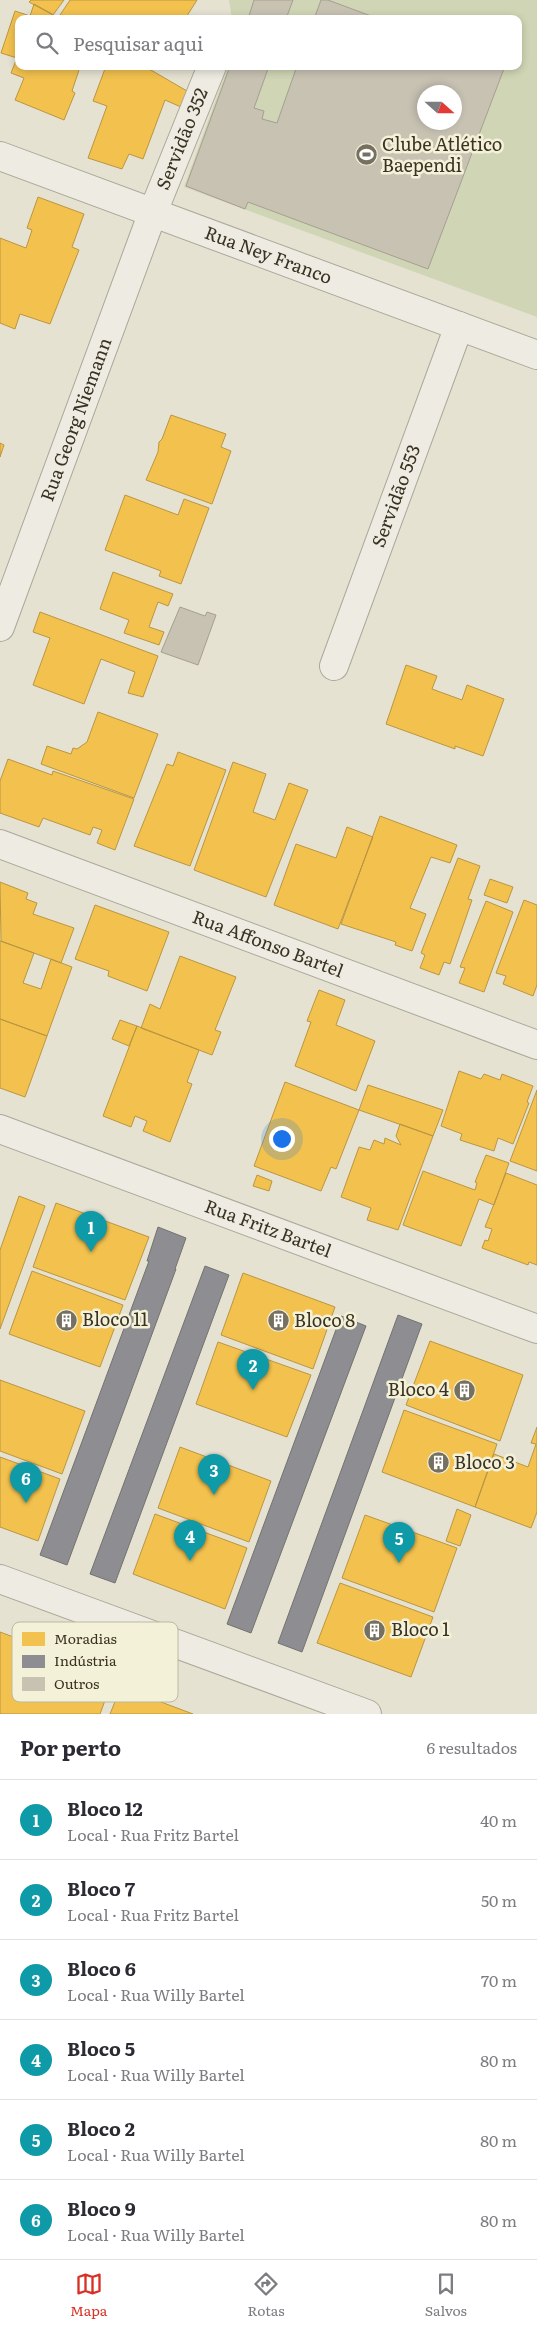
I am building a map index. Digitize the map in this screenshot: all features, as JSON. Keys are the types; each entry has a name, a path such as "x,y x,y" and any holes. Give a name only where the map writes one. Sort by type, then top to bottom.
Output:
{"street":[{"name":"Servidão 352","path":"153,212 210,70"},
{"name":"Rua Ney Franco","path":"0,156 537,355"},
{"name":"Rua Georg Niemann","path":"0,627 153,212"},
{"name":"Servidão 553","path":"334,666 459,326"},
{"name":"Rua Affonso Bartel","path":"0,844 537,1045"},
{"name":"Rua Fritz Bartel","path":"0,1129 537,1329"},
{"path":"0,1579 117,1622"},
{"path":"178,1645 366,1714"}],"green space":[{"name":"Clube Atlético Baependi","path":"229,0 537,0 537,317 184,187 227,70 522,70 522,15 231,15"}],"building: Moradias":[{"path":"31,0 64,0 53,15 29,2"},
{"path":"70,0 197,0 188,15 60,15"},
{"path":"34,4 52,14 52,15 30,15"},
{"path":"15,11 27,15 15,15 15,57 1,53"},
{"path":"15,63 15,70 79,70 72,91 75,93 64,120 15,100 24,78 11,73"},
{"path":"105,70 151,70 187,91 181,107 165,100 143,159 129,154 122,169 88,158 107,106 93,101"},
{"path":"38,197 84,214 72,247 79,250 50,324 20,314 15,329 0,323 0,238 26,248 32,230 27,228"},
{"path":"171,415 226,434 221,447 231,451 212,504 146,480 158,452 159,442 162,439"},
{"path":"0,443 4,445 0,457"},
{"path":"125,495 178,515 184,499 209,508 181,584 159,576 161,571 105,550"},
{"path":"113,572 173,594 168,606 158,602 149,627 164,632 159,645 124,633 129,620 100,609"},
{"path":"40,612 158,656 143,697 128,693 135,672 101,659 84,704 33,685 50,638 33,632"},
{"path":"406,665 437,676 432,689 462,700 467,685 504,699 483,756 455,746 455,749 386,724"},
{"path":"98,712 158,734 134,798 41,764 47,746 71,754 73,748 77,749 87,742"},
{"path":"178,752 226,770 190,866 134,846 167,764 173,766"},
{"path":"8,759 52,775 53,771 134,799 115,850 97,843 102,830 93,827 90,835 43,818 39,827 0,813 0,781"},
{"path":"233,762 266,774 253,812 275,820 289,783 308,790 266,897 194,870"},
{"path":"380,816 457,845 450,863 431,857 410,908 426,914 412,951 395,945 396,942 341,924"},
{"path":"347,827 373,837 338,929 274,905 296,844 336,858"},
{"path":"458,858 480,866 468,899 472,900 450,964 444,962 439,975 420,968 425,955 421,953"},
{"path":"490,879 513,887 507,903 484,895"},
{"path":"0,882 28,893 26,899 37,903 33,914 74,928 61,963 1,941"},
{"path":"524,900 537,905 537,985 533,996 503,984 506,976 496,973"},
{"path":"486,901 513,912 484,992 459,983 465,968 460,967"},
{"path":"95,905 169,932 147,991 108,976 109,971 75,959"},
{"path":"0,941 34,953 23,983 41,989 51,959 72,967 47,1036 0,1019"},
{"path":"180,956 236,977 215,1030 221,1032 212,1055 141,1028 150,1004 160,1009"},
{"path":"319,990 345,1000 336,1025 375,1041 356,1091 295,1066 311,1022 307,1021"},
{"path":"0,1019 47,1036 25,1097 0,1088"},
{"path":"120,1020 137,1026 129,1046 112,1039"},
{"path":"137,1026 199,1050 187,1082 192,1084 170,1142 143,1131 147,1121 135,1116 131,1127 103,1116"},
{"path":"459,1071 481,1079 484,1074 500,1080 502,1074 533,1086 527,1102 529,1103 513,1144 498,1138 494,1151 460,1140 462,1134 441,1126"},
{"path":"285,1082 359,1110 336,1169 331,1167 321,1191 254,1166"},
{"path":"368,1085 443,1110 433,1136 359,1110"},
{"path":"537,1090 537,1171 510,1161"},
{"path":"400,1124 433,1136 398,1230 367,1220 371,1208 341,1197 359,1147 370,1150 374,1140 384,1144 385,1138 401,1145 396,1136"},
{"path":"486,1155 509,1163 494,1205 479,1199 461,1246 403,1225 423,1171 475,1190 477,1183 475,1182"},
{"path":"506,1173 537,1185 537,1265 529,1262 528,1265 482,1248 485,1240 488,1241 492,1229 485,1227"},
{"path":"257,1175 272,1181 269,1191 253,1186"},
{"path":"19,1196 45,1206 0,1329 0,1250"},
{"path":"56,1203 149,1237 125,1300 33,1267"},
{"name":"Bloco 11","path":"32,1271 123,1305 100,1367 9,1334"},
{"name":"Bloco 8","path":"243,1273 335,1307 313,1369 221,1335"},
{"name":"Bloco 4","path":"430,1341 523,1375 500,1441 406,1405"},
{"path":"218,1342 311,1375 287,1437 196,1404"},
{"path":"0,1380 85,1411 62,1474 0,1451"},
{"name":"Bloco 3","path":"404,1410 497,1444 475,1507 382,1472"},
{"path":"537,1427 537,1512 531,1528 475,1507 494,1454 528,1467 536,1444 531,1443"},
{"path":"180,1447 271,1481 249,1542 158,1508"},
{"path":"0,1457 60,1479 38,1541 0,1527"},
{"path":"457,1509 471,1515 460,1546 446,1541"},
{"path":"155,1514 247,1548 225,1609 133,1574"},
{"path":"365,1515 457,1548 434,1612 342,1578"},
{"name":"Bloco 1","path":"340,1583 433,1617 411,1677 317,1643"},
{"path":"0,1632 12,1636 12,1702 104,1702 100,1714 0,1714"},
{"path":"115,1702 161,1702 193,1714 110,1714"}],"building: Indústria":[{"path":"158,1227 186,1238 67,1565 40,1555 149,1261 147,1261"},
{"path":"205,1266 229,1275 115,1583 90,1574"},
{"path":"398,1315 422,1324 302,1652 278,1643"},
{"path":"341,1316 366,1326 251,1633 227,1624"}],"building: Outros":[{"path":"254,0 293,0 287,15 249,15"},
{"path":"321,0 328,0 368,15 315,15"},
{"path":"229,70 268,70 254,108 264,111 262,119 277,123 296,70 503,70 428,269 248,202 245,209 186,186"},
{"path":"180,607 205,616 207,612 216,615 198,665 161,652"}],"place":[{"name":"Clube Atlético Baependi","path":"366,155"},
{"name":"Bloco 12","path":"91,1252"},
{"name":"Bloco 11","path":"66,1320"},
{"name":"Bloco 8","path":"278,1321"},
{"name":"Bloco 7","path":"253,1390"},
{"name":"Bloco 4","path":"465,1390"},
{"name":"Bloco 3","path":"438,1463"},
{"name":"Bloco 6","path":"214,1495"},
{"name":"Bloco 9","path":"26,1503"},
{"name":"Bloco 5","path":"190,1561"},
{"name":"Bloco 2","path":"399,1563"},
{"name":"Bloco 1","path":"375,1630"}]}
